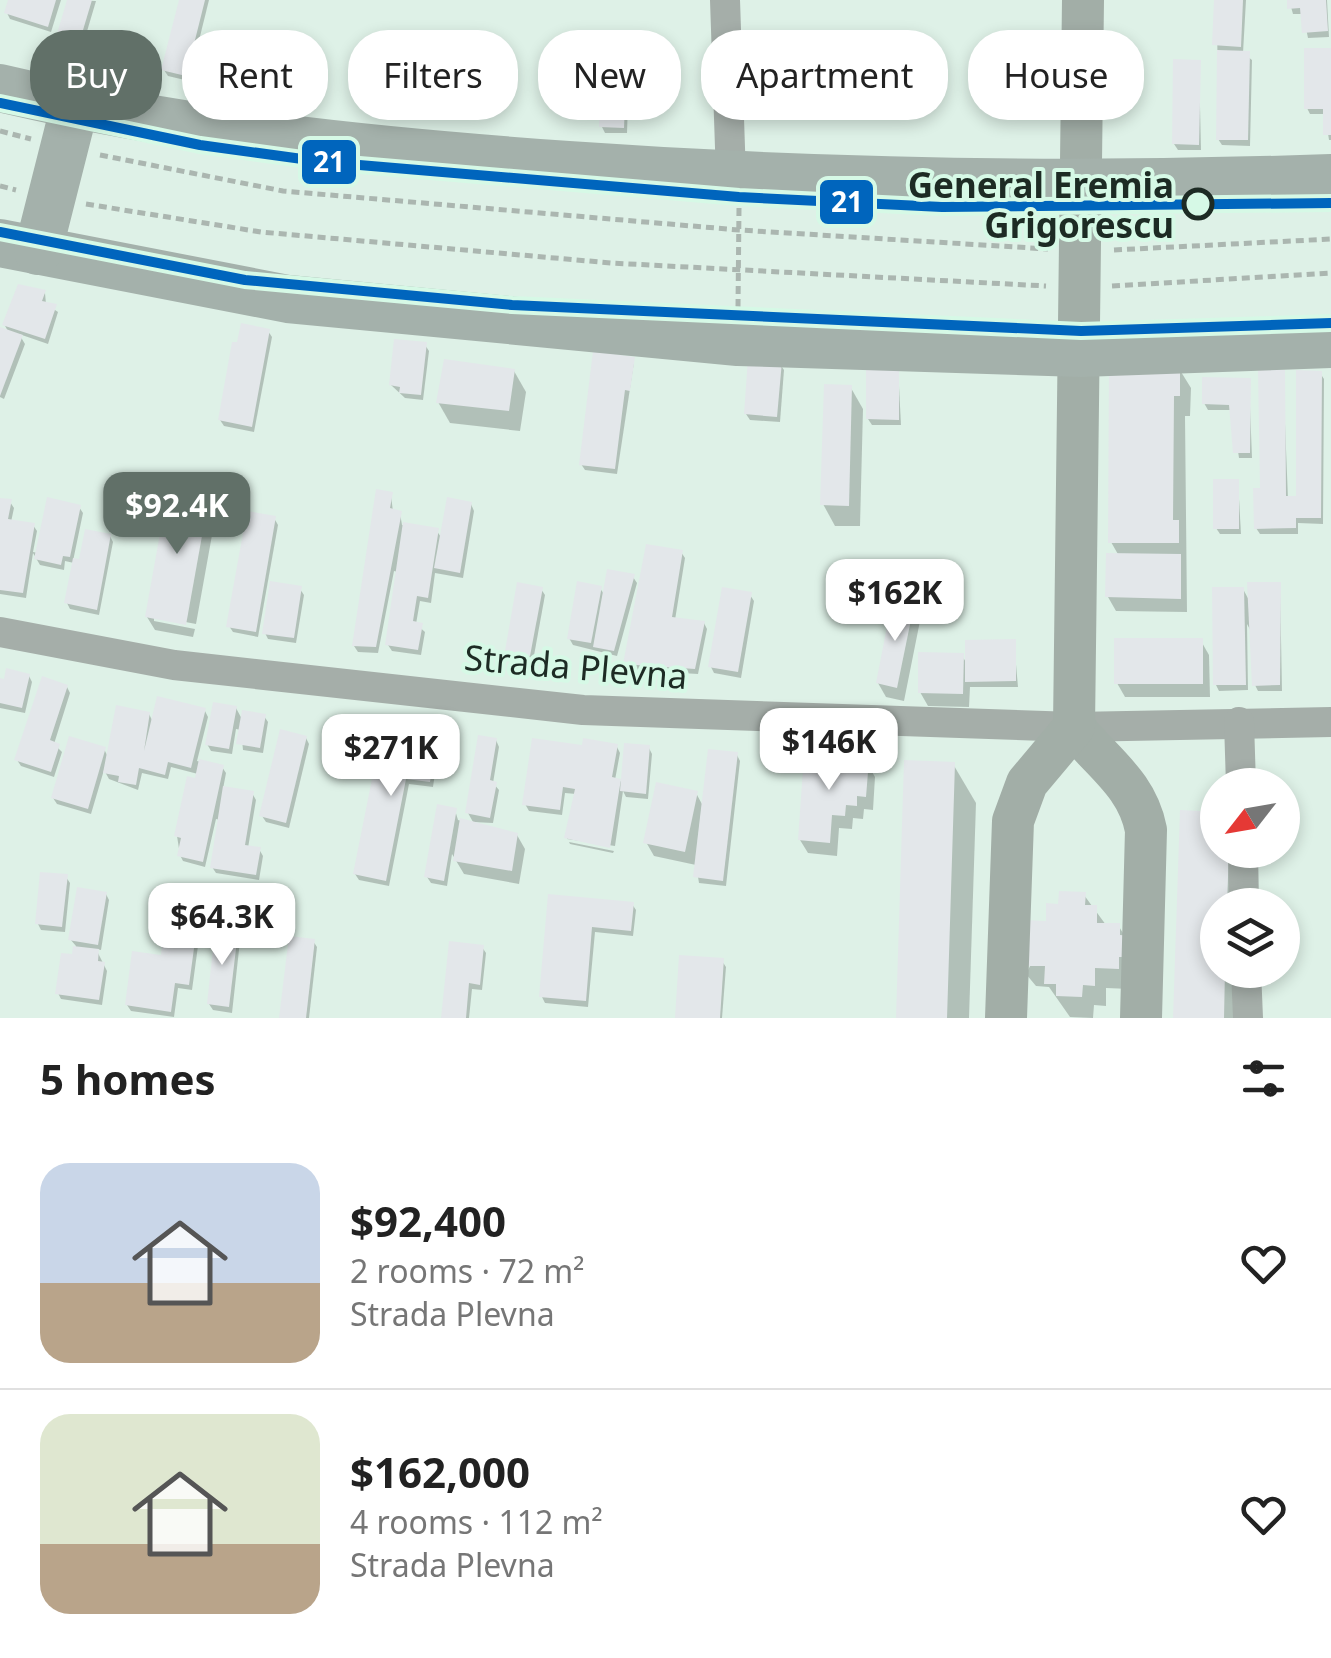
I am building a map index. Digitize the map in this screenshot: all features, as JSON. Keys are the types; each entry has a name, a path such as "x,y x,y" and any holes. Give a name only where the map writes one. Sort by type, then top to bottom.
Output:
{"main road":[{"path":"0,88 70,126 730,177 1078,184 1331,178"},
{"path":"70,126 51,199 19,247 288,299 738,342 1081,353 1331,344"}],"street":[{"path":"724,0 730,177"},
{"path":"1006,1018 1013,822 1027,783 1074,726 1083,0"},
{"name":"Strada Plevna","path":"0,632 174,664 584,710 1074,726 1331,722"},
{"path":"1239,722 1240,768"},
{"path":"1074,726 1123,778 1142,808 1146,830 1141,1018"},
{"path":"1247,988 1248,1018"}],"path":[{"path":"0,131 70,126 283,191 739,230 1080,270 1331,240"},
{"path":"730,177 739,197 738,342"},
{"path":"0,186 51,199 261,232 738,269 1331,273"}],"building":[{"path":"8,0 56,0 48,27 4,13"},
{"path":"67,0 92,0 83,30 58,30"},
{"path":"179,0 205,0 198,30 182,30 182,75 162,70"},
{"path":"1214,0 1243,0 1241,47 1212,45"},
{"path":"1287,0 1326,0 1328,31 1302,33 1300,8 1287,9"},
{"path":"1304,48 1331,48 1331,135 1323,135 1323,109 1304,109"},
{"path":"1217,50 1250,51 1248,140 1216,140"},
{"path":"1173,59 1201,60 1199,145 1172,144"},
{"path":"599,120 624,120 624,128 599,127"},
{"path":"18,284 46,290 42,301 57,304 45,339 2,325"},
{"path":"241,323 270,329 252,427 218,420 232,342 237,342"},
{"path":"0,327 23,335 0,396"},
{"path":"394,339 427,342 421,395 399,393 400,387 389,385"},
{"path":"593,351 635,357 630,391 625,390 615,469 579,465"},
{"path":"748,358 782,361 777,417 744,414"},
{"path":"444,359 515,369 509,411 436,403"},
{"path":"866,364 899,364 899,420 866,419"},
{"path":"1109,364 1180,364 1180,396 1174,396 1173,520 1179,520 1179,543 1108,543"},
{"path":"1258,370 1285,370 1286,496 1296,496 1296,370 1322,371 1321,518 1296,518 1296,528 1254,529 1253,488 1260,488"},
{"path":"1202,377 1251,378 1250,453 1233,453 1229,405 1202,404"},
{"path":"824,384 852,385 849,506 820,505"},
{"path":"1213,479 1239,479 1239,529 1213,529"},
{"path":"168,489 209,497 186,625 145,617"},
{"path":"376,489 393,492 390,508 402,511 376,647 352,646"},
{"path":"47,497 81,505 70,557 63,556 61,565 34,559"},
{"path":"447,497 472,502 460,573 434,568"},
{"path":"0,498 12,499 8,519 35,523 23,593 0,590"},
{"path":"247,511 276,516 256,632 226,627"},
{"path":"403,522 439,528 428,598 417,596 413,621 423,623 418,650 385,645"},
{"path":"85,529 111,534 97,610 64,603 73,558 79,559"},
{"path":"646,544 683,550 672,617 705,621 695,669 623,664"},
{"path":"1106,553 1181,554 1181,599 1105,597"},
{"path":"607,569 635,574 614,651 593,647"},
{"path":"270,581 302,586 294,638 262,634"},
{"path":"577,581 602,586 591,643 567,639"},
{"path":"517,582 543,587 530,656 505,651"},
{"path":"1247,582 1281,582 1280,685 1252,686"},
{"path":"722,587 752,592 738,672 708,667"},
{"path":"1212,587 1244,587 1246,685 1213,685"},
{"path":"892,601 914,605 897,688 876,683"},
{"path":"1114,638 1203,638 1203,684 1114,684"},
{"path":"1016,639 1016,681 965,682 965,640"},
{"path":"918,652 964,653 963,694 918,693"},
{"path":"6,668 30,674 22,708 0,703 0,678 4,679"},
{"path":"42,676 68,685 50,740 60,744 51,772 14,760"},
{"path":"157,696 206,708 191,768 168,762 165,775 139,768 136,785 118,782 119,776 103,773 116,705 150,712 144,751"},
{"path":"213,702 237,706 229,749 205,745"},
{"path":"242,710 266,714 260,748 236,744"},
{"path":"416,727 438,730 430,782 406,779 386,881 353,874 380,739 404,744 402,753 411,755"},
{"path":"280,729 307,736 286,823 259,816"},
{"path":"478,735 497,738 490,780 497,782 490,818 465,813"},
{"path":"69,736 106,747 88,809 51,798"},
{"path":"532,738 582,745 583,738 618,744 612,777 621,779 610,848 564,838 575,789 563,787 560,810 522,805"},
{"path":"624,743 650,745 646,794 620,791"},
{"path":"708,749 738,752 723,881 693,877"},
{"path":"804,755 869,760 866,797 857,796 857,806 846,805 845,816 832,815 830,843 798,840"},
{"path":"199,759 224,765 203,862 177,856 181,838 174,836 187,776 195,778"},
{"path":"904,760 955,762 947,1018 896,1018"},
{"path":"656,782 698,791 685,852 643,843"},
{"path":"223,786 254,791 245,845 261,847 256,875 210,868"},
{"path":"437,804 457,808 444,881 424,877"},
{"path":"1180,810 1200,811 1200,868 1228,868 1228,888 1200,888 1200,988 1225,988 1224,1018 1173,1018"},
{"path":"460,818 518,833 512,871 453,861"},
{"path":"40,872 68,874 62,927 35,924"},
{"path":"77,887 107,892 98,945 68,940"},
{"path":"1059,891 1086,892 1085,905 1097,905 1097,923 1120,923 1120,935 1131,936 1130,957 1119,957 1119,969 1095,968 1095,986 1083,985 1082,997 1056,996 1056,984 1044,984 1045,966 1021,966 1022,920 1046,921 1046,903 1058,904"},
{"path":"548,894 634,902 631,931 592,927 586,1001 539,997"},
{"path":"173,909 215,914 212,943 195,941 189,985 175,983 171,1012 125,1005 132,951 161,955 162,945 169,946"},
{"path":"215,930 238,932 229,1007 207,1004"},
{"path":"289,936 315,939 306,1018 279,1018"},
{"path":"449,941 484,945 480,985 469,983 466,1018 441,1018"},
{"path":"73,946 99,949 98,961 105,962 99,1000 55,994 61,953 72,954"},
{"path":"679,955 724,958 720,1018 675,1018"}],"transit line":[{"name":"21","path":"0,103 200,145 324,162 739,197 942,207 1331,203"},
{"name":"21","path":"0,232 245,280 512,305 1081,331 1331,323"}],"place":[{"name":"General Eremia Grigorescu","path":"1198,204"}]}
